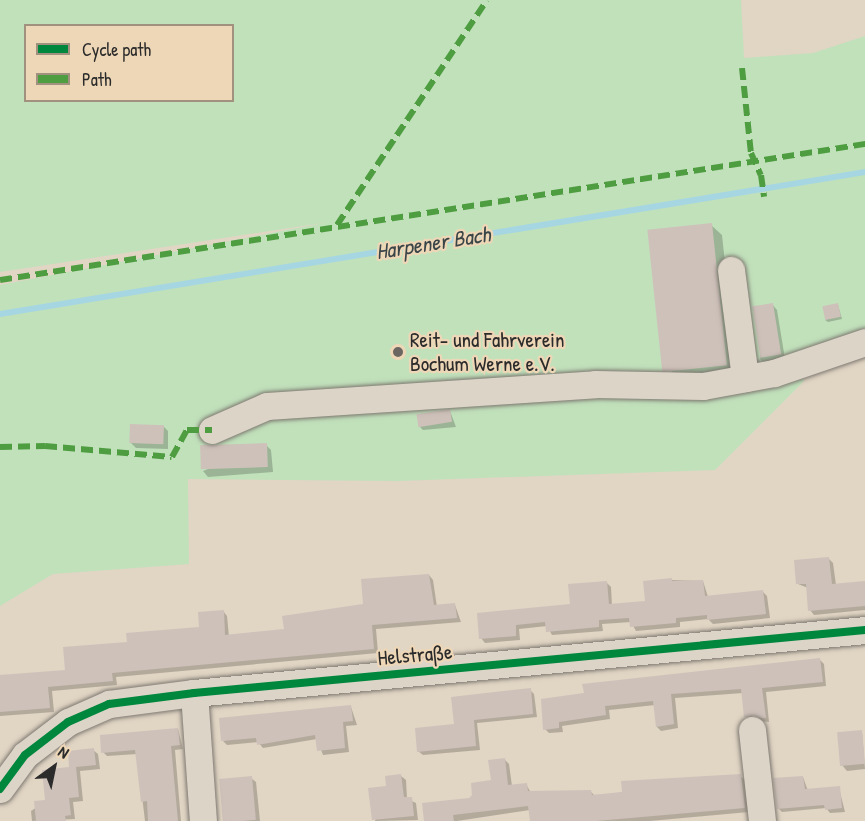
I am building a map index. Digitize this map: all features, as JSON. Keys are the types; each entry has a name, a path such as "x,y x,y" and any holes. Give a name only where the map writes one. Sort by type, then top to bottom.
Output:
{"street":[{"path":"731,270 745,378"},
{"path":"212,430 267,406 595,384 703,386 774,373 865,342"},
{"name":"Helstraße","path":"0,789 25,755 68,722 109,704 194,693 865,630"},
{"path":"194,693 203,821"},
{"path":"752,730 762,821"}],"green space":[{"path":"0,0 741,0 744,58 813,53 865,36 865,342 799,365 804,381 715,470 398,481 188,479 189,564 53,574 0,606 0,285 329,222 0,272"}],"building":[{"path":"712,223 727,365 662,372 647,230"},
{"path":"773,303 781,354 760,358 752,306"},
{"path":"838,303 841,317 825,320 822,306"},
{"path":"450,409 452,422 418,427 416,414"},
{"path":"130,424 164,425 163,444 129,443"},
{"path":"267,443 268,467 201,469 200,445"},
{"path":"829,557 832,584 865,581 865,606 808,611 806,584 796,584 794,560"},
{"path":"429,574 434,605 455,603 457,618 372,625 374,649 112,673 113,681 48,687 50,708 0,712 0,675 65,670 63,647 127,642 126,633 199,627 198,612 224,610 225,635 284,629 282,616 363,604 361,579"},
{"path":"672,578 672,581 703,580 705,596 763,590 766,614 707,620 707,615 676,618 676,623 630,627 629,618 599,620 599,627 546,632 545,622 516,625 516,636 479,639 477,613 570,604 568,584 607,581 609,604 645,601 643,581"},
{"path":"820,658 823,682 762,688 766,718 744,717 741,689 671,694 674,724 656,727 653,701 605,706 606,715 559,722 559,728 543,730 541,699 584,693 582,684"},
{"path":"531,688 533,714 474,720 476,746 417,752 415,728 454,724 451,697"},
{"path":"351,705 353,721 343,722 345,748 317,751 315,735 257,745 256,738 221,741 219,718"},
{"path":"178,728 180,745 171,746 178,821 148,821 147,801 141,802 135,750 101,753 100,735"},
{"path":"862,730 865,764 840,766 837,732"},
{"path":"94,748 96,765 76,767 79,797 69,798 71,815 65,816 66,821 36,821 34,801 45,800 42,770 69,767 68,751"},
{"path":"505,758 508,785 527,783 528,791 591,790 592,795 622,792 621,781 741,774 745,808 596,821 530,821 528,806 453,815 454,821 424,821 422,803 469,798 472,795 471,783 491,780 488,760"},
{"path":"401,774 404,797 412,797 414,816 372,820 368,788 386,786 385,776"},
{"path":"252,776 256,820 223,821 219,779"},
{"path":"803,776 805,789 840,786 842,808 825,810 824,805 777,809 773,778"}],"waterway":[{"name":"Harpener Bach","path":"0,314 865,172"}],"marked path":[{"path":"337,225 487,0"},
{"path":"742,68 751,153 761,175 764,197"},
{"path":"0,280 865,144"},
{"path":"0,447 45,446 172,457 187,430 212,430"}],"cycle path":[{"path":"0,789 25,755 68,722 109,704 194,693 865,630"}],"place":[{"name":"Reit- und Fahrverein Bochum Werne e.V.","path":"398,352"}]}
